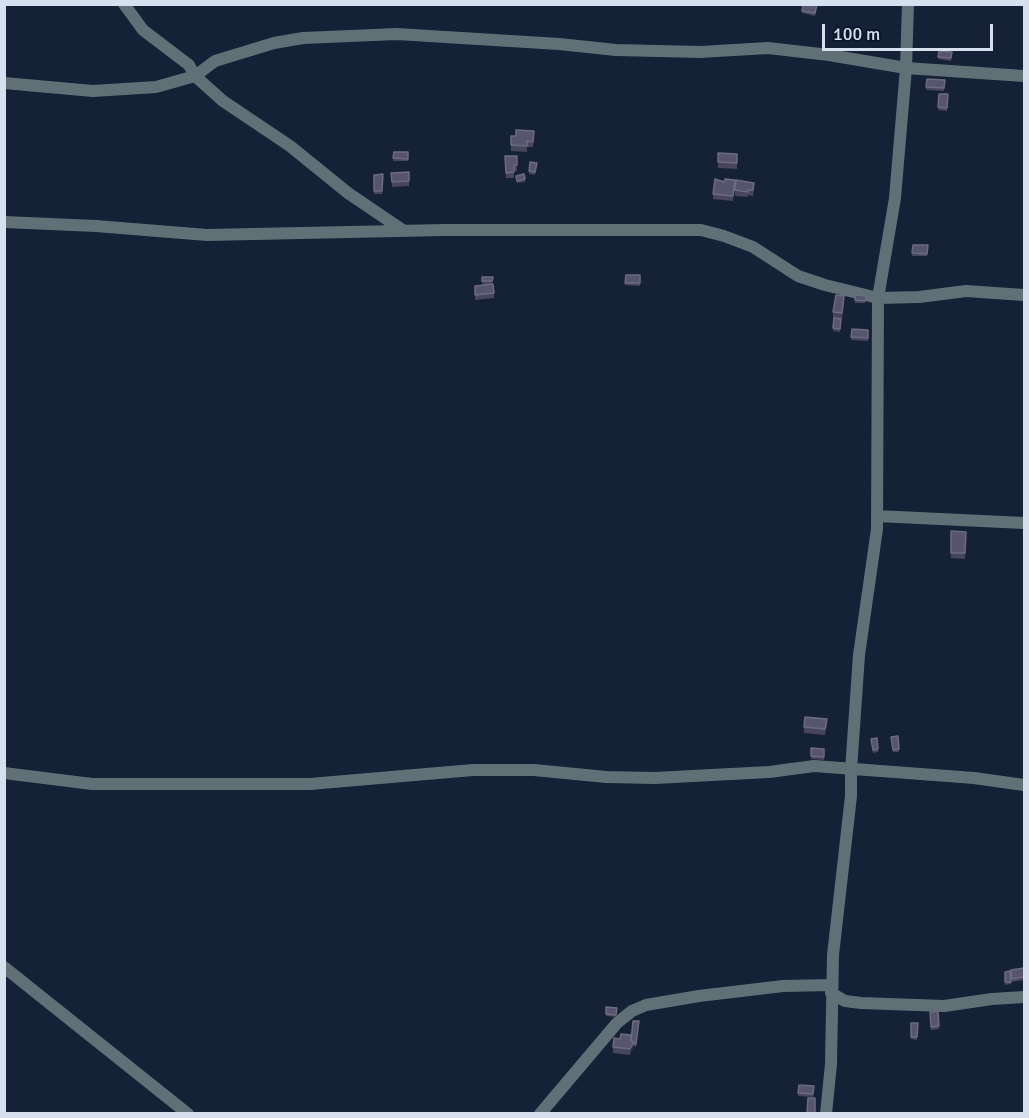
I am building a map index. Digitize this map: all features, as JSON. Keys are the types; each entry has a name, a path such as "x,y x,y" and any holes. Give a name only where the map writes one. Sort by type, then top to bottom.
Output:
{"street":[{"path":"124,4 143,30 189,65 195,76 224,100 290,146 325,176 404,231"},
{"path":"826,1113 831,1064 832,956 851,796 859,655 877,529 878,298 895,198 906,68 908,4"},
{"path":"4,83 93,91 156,87 195,76 215,61 274,43 303,38 397,34 559,44 616,50 700,52 768,48 829,55 906,68 1024,76"},
{"path":"4,222 96,226 207,235 575,229 701,230 753,247 798,276 878,298 919,297 966,291 1024,295"},
{"path":"877,516 1024,523"},
{"path":"4,773 92,784 310,784 473,770 534,770 606,777 655,778 769,772 814,766 974,778 1024,785"},
{"path":"4,967 188,1113"},
{"path":"540,1113 617,1023 632,1011 646,1005 688,997 783,986 831,989 845,1001 861,1003 944,1006 1024,997"}],"building":[{"path":"803,4 817,4 815,13 802,11"},
{"path":"939,51 952,52 951,58 938,57"},
{"path":"927,79 945,80 944,88 926,87"},
{"path":"939,94 948,94 947,108 938,107"},
{"path":"516,130 534,131 533,142 527,141 527,146 511,145 511,136 516,136"},
{"path":"394,152 408,152 408,159 393,158"},
{"path":"718,153 737,154 737,163 718,162"},
{"path":"505,156 517,156 514,172 506,173"},
{"path":"530,162 537,163 535,172 529,171"},
{"path":"409,172 409,181 392,182 391,173"},
{"path":"383,174 382,191 374,191 374,175"},
{"path":"524,174 525,179 517,181 516,176"},
{"path":"715,179 724,182 725,179 735,180 733,196 713,194"},
{"path":"736,180 754,183 753,190 748,190 748,192 735,190"},
{"path":"913,245 928,245 927,254 912,253"},
{"path":"626,275 640,275 640,283 625,283"},
{"path":"482,277 493,277 492,281 482,281"},
{"path":"493,284 494,293 475,295 475,286"},
{"path":"836,295 844,296 842,313 833,312"},
{"path":"855,295 866,296 865,301 855,300"},
{"path":"834,318 841,319 840,329 833,328"},
{"path":"852,329 868,330 868,338 851,337"},
{"path":"951,531 966,532 965,553 951,553"},
{"path":"805,717 827,719 825,729 804,727"},
{"path":"898,736 899,749 893,750 891,737"},
{"path":"877,738 878,749 873,750 871,739"},
{"path":"811,748 824,749 824,757 811,756"},
{"path":"1024,968 1024,977 1012,979 1011,970"},
{"path":"1010,971 1011,982 1005,982 1005,972"},
{"path":"606,1007 617,1008 616,1015 606,1014"},
{"path":"938,1011 939,1026 931,1027 930,1012"},
{"path":"633,1021 639,1021 636,1044 631,1041"},
{"path":"911,1023 918,1023 917,1037 911,1037"},
{"path":"621,1034 631,1035 631,1041 634,1042 630,1049 613,1047 614,1038 620,1039"},
{"path":"799,1085 814,1086 813,1094 798,1093"},
{"path":"808,1098 815,1098 815,1113 807,1113"}]}
